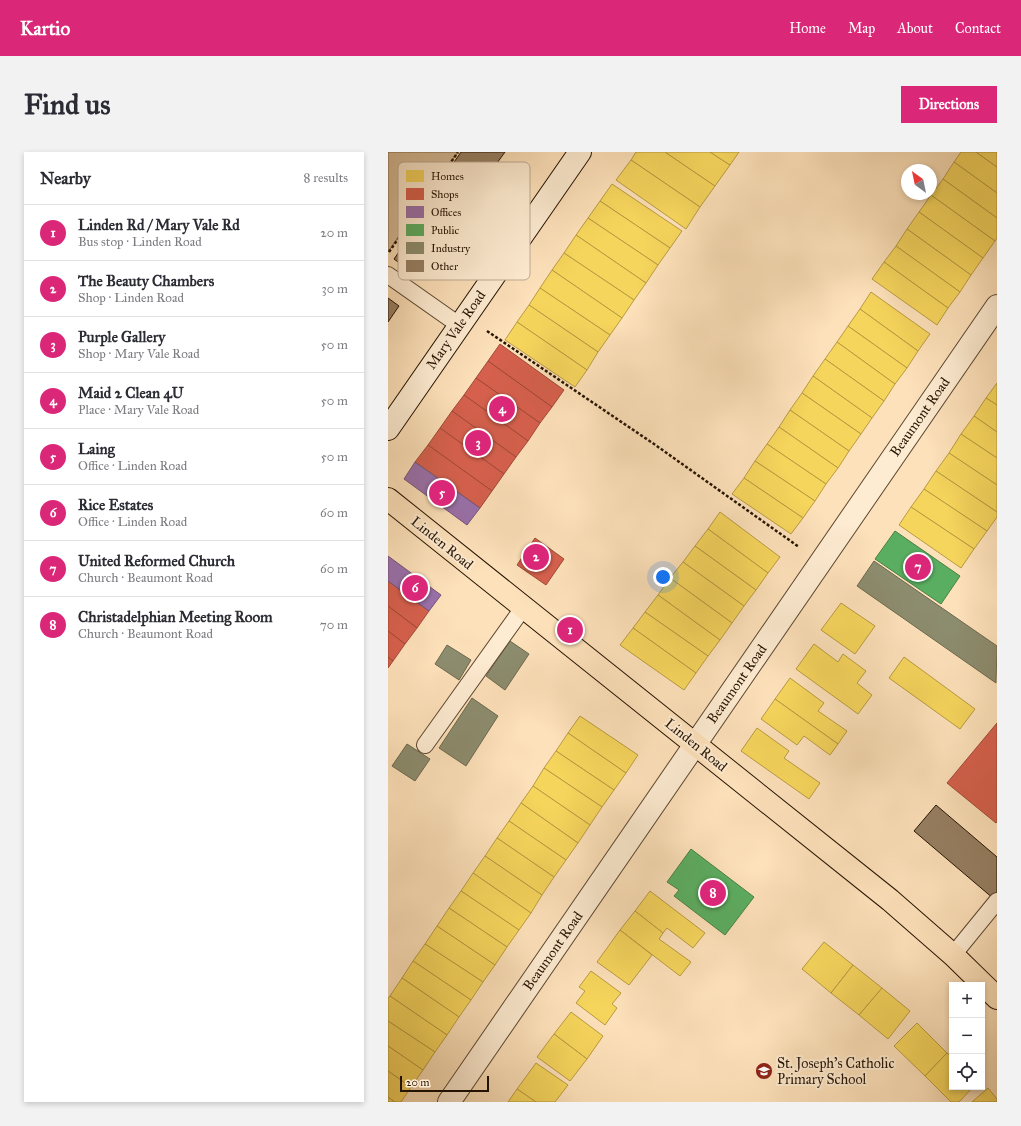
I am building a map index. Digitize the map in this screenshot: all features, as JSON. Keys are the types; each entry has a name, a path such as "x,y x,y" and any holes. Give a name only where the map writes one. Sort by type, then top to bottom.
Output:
{"highway":[{"name":"Linden Road","path":"388,499 890,900 953,955 997,998"}],"street":[{"name":"Mary Vale Road","path":"530,224 580,152"},
{"name":"Mary Vale Road","path":"388,429 491,280"},
{"name":"Beaumont Road","path":"449,1102 997,306"}],"lane":[{"path":"388,275 462,322"},
{"path":"425,745 523,608"},
{"path":"953,955 997,901"}],"path":[{"path":"451,162 458,152"},
{"path":"388,253 398,239"},
{"path":"462,322 496,336 654,444 821,562"}],"shaded area":[{"path":"388,152 458,152 451,162 398,162 398,238 388,252"}],"building: Homes":[{"path":"636,152 665,152 715,186 700,207 631,160"},
{"path":"665,152 710,152 730,165 715,186"},
{"path":"710,152 739,152 730,165"},
{"path":"961,152 976,152 997,167 997,193 954,162"},
{"path":"976,152 997,152 997,167"},
{"path":"631,160 700,207 686,229 616,180"},
{"path":"954,162 997,193 997,218 943,179"},
{"path":"943,179 997,218 997,238 995,241 937,199 937,187"},
{"path":"612,184 682,231 670,248 600,201"},
{"path":"937,199 995,241 983,258 919,212 927,200"},
{"path":"600,201 670,248 658,265 588,218"},
{"path":"919,212 983,258 971,275 907,229"},
{"path":"588,218 658,265 646,283 576,235"},
{"path":"907,229 971,275 960,292 896,246"},
{"path":"576,235 646,283 634,300 564,253"},
{"path":"896,246 960,292 948,308 884,262"},
{"path":"564,253 634,300 622,318 552,270"},
{"path":"884,262 948,308 937,325 872,279"},
{"path":"552,270 622,318 610,335 540,288"},
{"path":"540,288 610,335 598,352 529,305"},
{"path":"871,292 930,334 918,351 860,309"},
{"path":"529,305 598,352 587,370 517,322"},
{"path":"860,309 918,351 907,368 848,326"},
{"path":"517,322 587,370 575,387 505,340"},
{"path":"848,326 907,368 895,384 837,342"},
{"path":"837,342 895,384 884,401 825,359"},
{"path":"825,359 884,401 872,418 813,376"},
{"path":"813,376 872,418 861,434 802,393"},
{"path":"997,383 997,405 986,398"},
{"path":"802,393 861,434 849,451 790,410"},
{"path":"986,398 997,405 997,432 974,416"},
{"path":"790,410 849,451 838,468 779,427"},
{"path":"974,416 997,432 997,458 961,434"},
{"path":"779,427 838,468 826,484 767,444"},
{"path":"961,434 997,458 997,485 949,453"},
{"path":"767,444 826,484 815,501 755,461"},
{"path":"949,453 997,485 997,512 936,471"},
{"path":"755,461 815,501 803,518 744,478"},
{"path":"936,471 997,512 997,517 987,531 924,489"},
{"path":"744,478 803,518 791,534 732,494"},
{"path":"924,489 987,531 974,549 911,507"},
{"path":"911,507 974,549 961,568 899,525"},
{"path":"720,512 780,557 768,573 708,529"},
{"path":"708,529 768,573 756,590 695,546"},
{"path":"695,546 756,590 744,606 683,562"},
{"path":"683,562 744,606 732,623 670,578"},
{"path":"670,578 732,623 720,640 658,595"},
{"path":"658,595 720,640 708,656 645,612"},
{"path":"841,603 875,626 855,654 821,630"},
{"path":"645,612 708,656 696,673 633,628"},
{"path":"633,628 696,673 684,690 620,645"},
{"path":"814,644 838,662 843,654 866,671 857,683 872,695 858,714 796,669"},
{"path":"904,657 975,709 960,729 889,678"},
{"path":"790,678 824,703 818,711 847,731 838,744 775,699"},
{"path":"775,699 838,744 830,755 804,736 797,745 761,719"},
{"path":"580,716 638,755 626,773 568,733"},
{"path":"757,728 789,751 784,758 820,783 809,799 741,751"},
{"path":"568,733 626,773 614,790 556,751"},
{"path":"556,751 614,790 602,807 544,768"},
{"path":"544,768 602,807 590,825 533,786"},
{"path":"533,786 590,825 578,843 521,803"},
{"path":"521,803 578,843 566,860 509,821"},
{"path":"509,821 566,860 554,877 497,838"},
{"path":"497,838 554,877 542,895 485,856"},
{"path":"485,856 542,895 531,913 473,873"},
{"path":"473,873 531,913 519,930 461,891"},
{"path":"461,891 519,930 507,947 449,908"},
{"path":"650,891 705,933 693,948 667,928 663,933 635,911"},
{"path":"449,908 507,947 495,965 437,926"},
{"path":"635,911 663,933 659,939 691,962 680,976 620,930"},
{"path":"437,926 495,965 483,982 425,944"},
{"path":"620,930 652,955 629,985 597,962"},
{"path":"824,942 853,965 831,993 802,969"},
{"path":"425,944 483,982 471,1000 413,961"},
{"path":"413,961 471,1000 459,1017 402,978"},
{"path":"853,965 882,988 859,1015 831,993"},
{"path":"591,971 621,993 612,1004 617,1008 605,1025 576,1003 585,991 579,987"},
{"path":"402,978 459,1017 447,1035 390,996"},
{"path":"882,988 910,1011 888,1039 859,1015"},
{"path":"390,996 447,1035 435,1052 388,1021 388,998"},
{"path":"571,1012 603,1036 587,1059 554,1034"},
{"path":"388,1021 435,1052 423,1070 388,1046"},
{"path":"917,1023 947,1053 925,1076 894,1046"},
{"path":"554,1034 587,1059 570,1081 537,1057"},
{"path":"388,1046 423,1070 411,1087 388,1071"},
{"path":"947,1053 949,1055 949,1090 970,1090 959,1102 951,1102 925,1076"},
{"path":"536,1063 568,1085 555,1102 536,1102 517,1089"},
{"path":"388,1071 411,1087 401,1102 395,1102 388,1097"},
{"path":"988,1088 997,1099 997,1102 972,1102"},
{"path":"517,1089 536,1102 508,1102"},
{"path":"388,1097 395,1102 388,1102"}],"building: Shops":[{"path":"500,344 564,390 552,407 488,361"},
{"path":"488,361 552,407 540,423 476,378"},
{"path":"476,378 540,423 528,441 464,395"},
{"path":"464,395 528,441 516,457 452,411"},
{"path":"452,411 516,457 504,474 440,428"},
{"path":"440,428 504,474 492,491 428,445"},
{"path":"428,445 492,491 480,508 415,462"},
{"path":"535,538 564,559 546,585 517,565"},
{"path":"388,581 429,611 417,628 388,606"},
{"path":"388,606 417,628 405,644 388,631"},
{"path":"388,631 405,644 393,661 388,657"},
{"path":"388,657 393,661 388,668"},
{"path":"997,723 997,822 996,823 947,783"}],"building: Offices":[{"path":"415,462 480,508 467,525 404,479"},
{"path":"388,556 441,595 429,611 388,581"}],"building: Public":[{"path":"895,531 960,576 941,604 875,559"},
{"path":"691,849 754,897 725,935 674,896 679,890 667,882"}],"building: Industry":[{"path":"874,561 997,646 996,683 857,586"},
{"path":"510,641 529,654 505,690 486,676"},
{"path":"447,645 471,660 459,680 435,664"},
{"path":"472,698 498,716 466,766 439,748"},
{"path":"407,744 430,759 415,781 392,766"}],"building: Other":[{"path":"461,152 505,152 498,162 454,162"},
{"path":"398,253 398,262 394,259"},
{"path":"388,298 399,306 388,322"},
{"path":"936,805 997,857 997,895 994,899 914,831"}],"place":[{"name":"Maid 2 Clean 4U","path":"502,409"},
{"name":"Purple Gallery","path":"478,443"},
{"name":"Laing","path":"442,493"},
{"name":"The Beauty Chambers","path":"536,557"},
{"name":"United Reformed Church","path":"918,567"},
{"name":"Rice Estates","path":"415,588"},
{"name":"Linden Rd / Mary Vale Rd","path":"570,630"},
{"name":"Christadelphian Meeting Room","path":"713,893"},
{"name":"St. Joseph's Catholic Primary School","path":"764,1071"}]}
